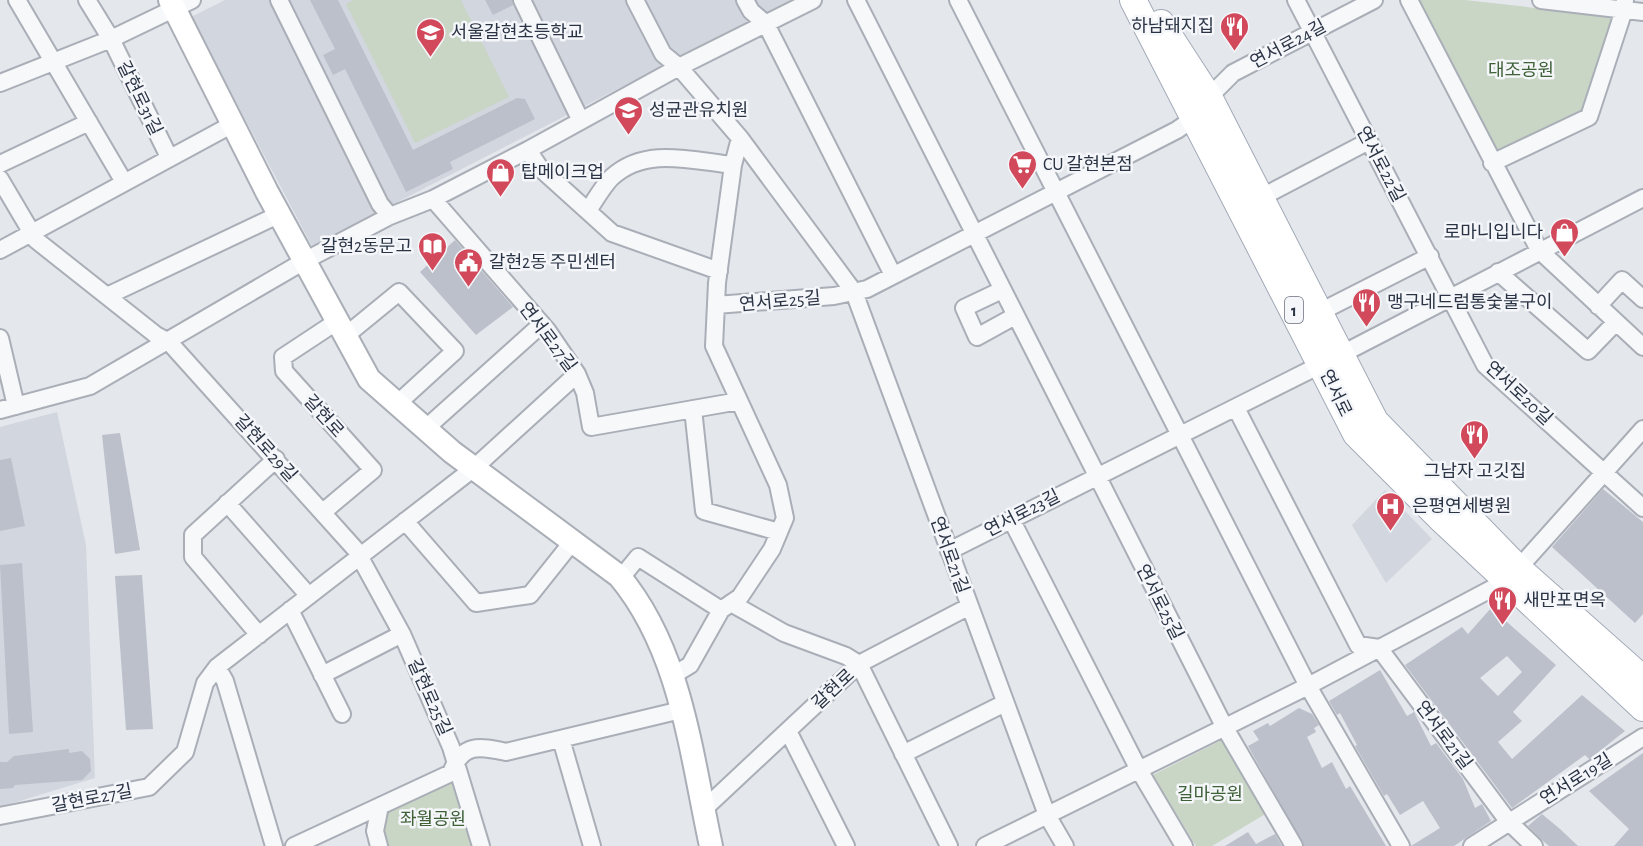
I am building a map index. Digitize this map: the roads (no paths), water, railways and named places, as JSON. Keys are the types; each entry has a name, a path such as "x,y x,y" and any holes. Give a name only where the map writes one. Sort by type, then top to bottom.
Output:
{"main road":[{"name":"연서로","path":"1133,0 1194,118 1332,359 1375,421 1513,574 1643,708"},
{"name":"연서로","path":"1150,0 1164,28 1209,98 1320,312 1332,359"},
{"path":"179,3 233,124 306,260 340,330 369,379 425,429 474,468 621,578 638,598 666,655 681,710 711,846"},
{"name":"연서로","path":"1513,574 1643,679"}],"street":[{"path":"18,0 56,61 124,182"},
{"name":"갈현로31길","path":"87,0 111,39 168,157"},
{"path":"279,0 380,204 390,216"},
{"path":"522,0 581,121"},
{"path":"635,0 663,54 679,67 740,138 854,292"},
{"path":"745,0 751,11 766,24 893,275"},
{"path":"0,338 8,408 90,386 306,260 390,216 433,199 679,67 813,0"},
{"path":"856,0 1096,476"},
{"path":"958,0 1308,686 1401,846"},
{"name":"연서로22길","path":"1296,0 1452,297"},
{"name":"연서로24길","path":"1209,98 1233,73 1374,0"},
{"path":"1409,0 1539,250 1643,347"},
{"path":"1541,0 1624,5 1643,12"},
{"path":"0,83 111,39 179,3"},
{"path":"1492,163 1588,117 1624,5"},
{"name":"연서로25길","path":"716,305 834,296 867,289 972,233 1177,130 1194,118"},
{"path":"0,164 89,122"},
{"name":"갈현로31길","path":"0,250 168,157 233,124"},
{"name":"연서로25길","path":"740,138 733,165 719,271 714,346 777,485 785,518 779,532"},
{"path":"1260,198 1369,141"},
{"path":"528,150 540,168 612,233 719,271"},
{"path":"588,211 611,178 632,162 662,157 733,165"},
{"path":"0,179 31,233"},
{"path":"1332,359 1643,198"},
{"name":"연서로27길","path":"433,199 542,324 577,374 585,393 591,427 739,401"},
{"path":"107,296 280,214"},
{"name":"갈현로29길","path":"31,233 156,335 169,342 276,459 360,556"},
{"path":"1320,312 1430,256"},
{"path":"1498,272 1588,351 1616,322"},
{"path":"1598,306 1622,280 1643,299"},
{"path":"1002,290 964,308 977,337 1015,316"},
{"path":"340,330 399,292 456,351 397,404"},
{"name":"연서로21길","path":"854,292 968,607 859,664"},
{"name":"연서로20길","path":"1452,297 1485,365 1643,508"},
{"path":"425,429 542,324"},
{"name":"갈현로","path":"323,512 373,470 284,371 283,357 340,330"},
{"name":"연서로23길","path":"949,551 1332,359"},
{"path":"474,468 577,374"},
{"name":"연서로21길","path":"1236,408 1358,645 1379,648 1508,821"},
{"path":"672,676 690,665 726,606 740,597 772,549 779,532 704,512 693,409"},
{"path":"985,846 1308,686 1513,574 1643,429"},
{"path":"259,634 193,557 193,535 276,459"},
{"name":"갈현로27길","path":"0,816 149,787 185,752 204,683 217,667 474,468"},
{"name":"연서로25길","path":"1096,476 1225,728"},
{"path":"227,503 309,596"},
{"path":"1011,519 1139,770 1184,846"},
{"path":"405,521 476,603 530,595 573,541"},
{"path":"322,675 402,634 360,556"},
{"name":"갈현로","path":"621,578 638,557 726,606 784,633 846,656 859,664 703,810"},
{"path":"968,607 1047,815 1065,846"},
{"path":"290,610 342,714"},
{"name":"갈현로25길","path":"402,634 455,760 481,846"},
{"path":"859,664 949,846"},
{"path":"217,667 225,681 274,846"},
{"path":"903,754 1005,703"},
{"name":"갈현로25길","path":"294,846 451,773 455,760 465,750 485,747 506,752 681,710"},
{"path":"1225,728 1294,846"},
{"path":"788,730 846,846"},
{"name":"연서로19길","path":"1472,846 1643,737"},
{"path":"561,739 592,846"},
{"path":"379,846 375,831 380,806"},
{"path":"1508,821 1534,846"}],"place":[{"name":"하남돼지집","path":"1235,52"},
{"name":"서울갈현초등학교","path":"430,58"},
{"name":"성균관유치원","path":"628,136"},
{"name":"CU 갈현본점","path":"1022,190"},
{"name":"탑메이크업","path":"500,198"},
{"name":"로마니입니다","path":"1564,258"},
{"name":"갈현2동문고","path":"433,272"},
{"name":"갈현2동 주민센터","path":"468,288"},
{"name":"맹구네드럼통숯불구이","path":"1366,328"},
{"name":"그남자 고깃집","path":"1475,460"},
{"name":"은평연세병원","path":"1391,532"},
{"name":"새만포면옥","path":"1502,626"}],"park label":[{"name":"대조공원","path":"1521,70"},
{"name":"길마공원","path":"1210,794"},
{"name":"좌월공원","path":"433,819"}]}
